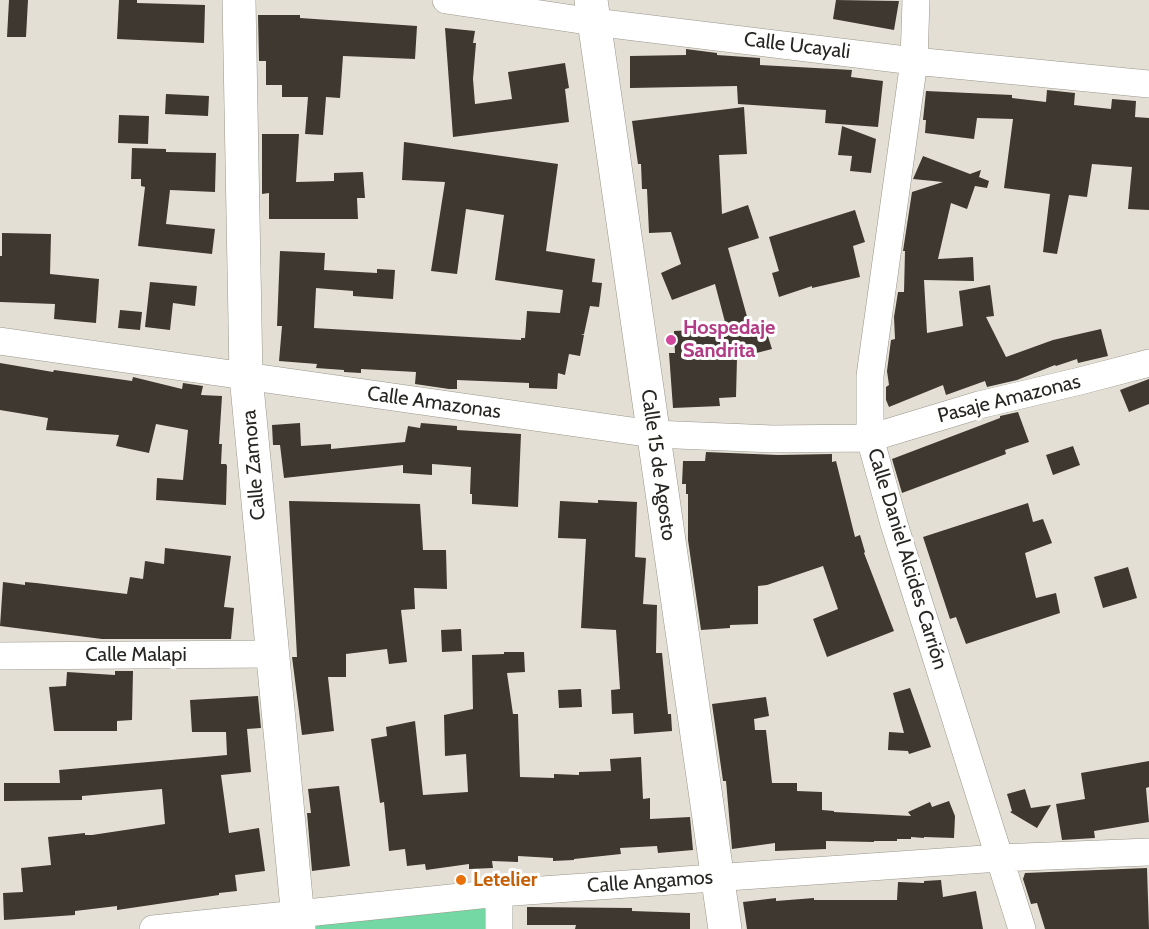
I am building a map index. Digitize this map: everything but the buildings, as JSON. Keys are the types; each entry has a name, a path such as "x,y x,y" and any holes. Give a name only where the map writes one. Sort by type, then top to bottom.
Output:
{"street":[{"name":"Calle Zamora","path":"239,0 246,376 298,922"},
{"name":"Calle Ucayali","path":"446,0 593,11 914,61 1149,84"},
{"name":"Calle Daniel Alcides Carrión","path":"916,0 914,61 870,376 870,438 894,524 1022,929"},
{"name":"Calle 15 de Agosto","path":"593,11 725,929"},
{"name":"Calle Amazonas","path":"0,341 653,434 773,439 870,438"},
{"name":"Pasaje Amazonas","path":"870,438 979,405 1149,363"},
{"name":"Calle Malapi","path":"0,656 271,654"},
{"name":"Calle Angamos","path":"153,929 298,922 500,893 999,858 1149,852"},
{"path":"500,893 500,929"}],"green space":[{"path":"499,893 499,929 299,929 297,915"}],"place":[{"name":"Hospedaje Sandrita","path":"671,340"},
{"name":"Letelier","path":"461,880"}]}
